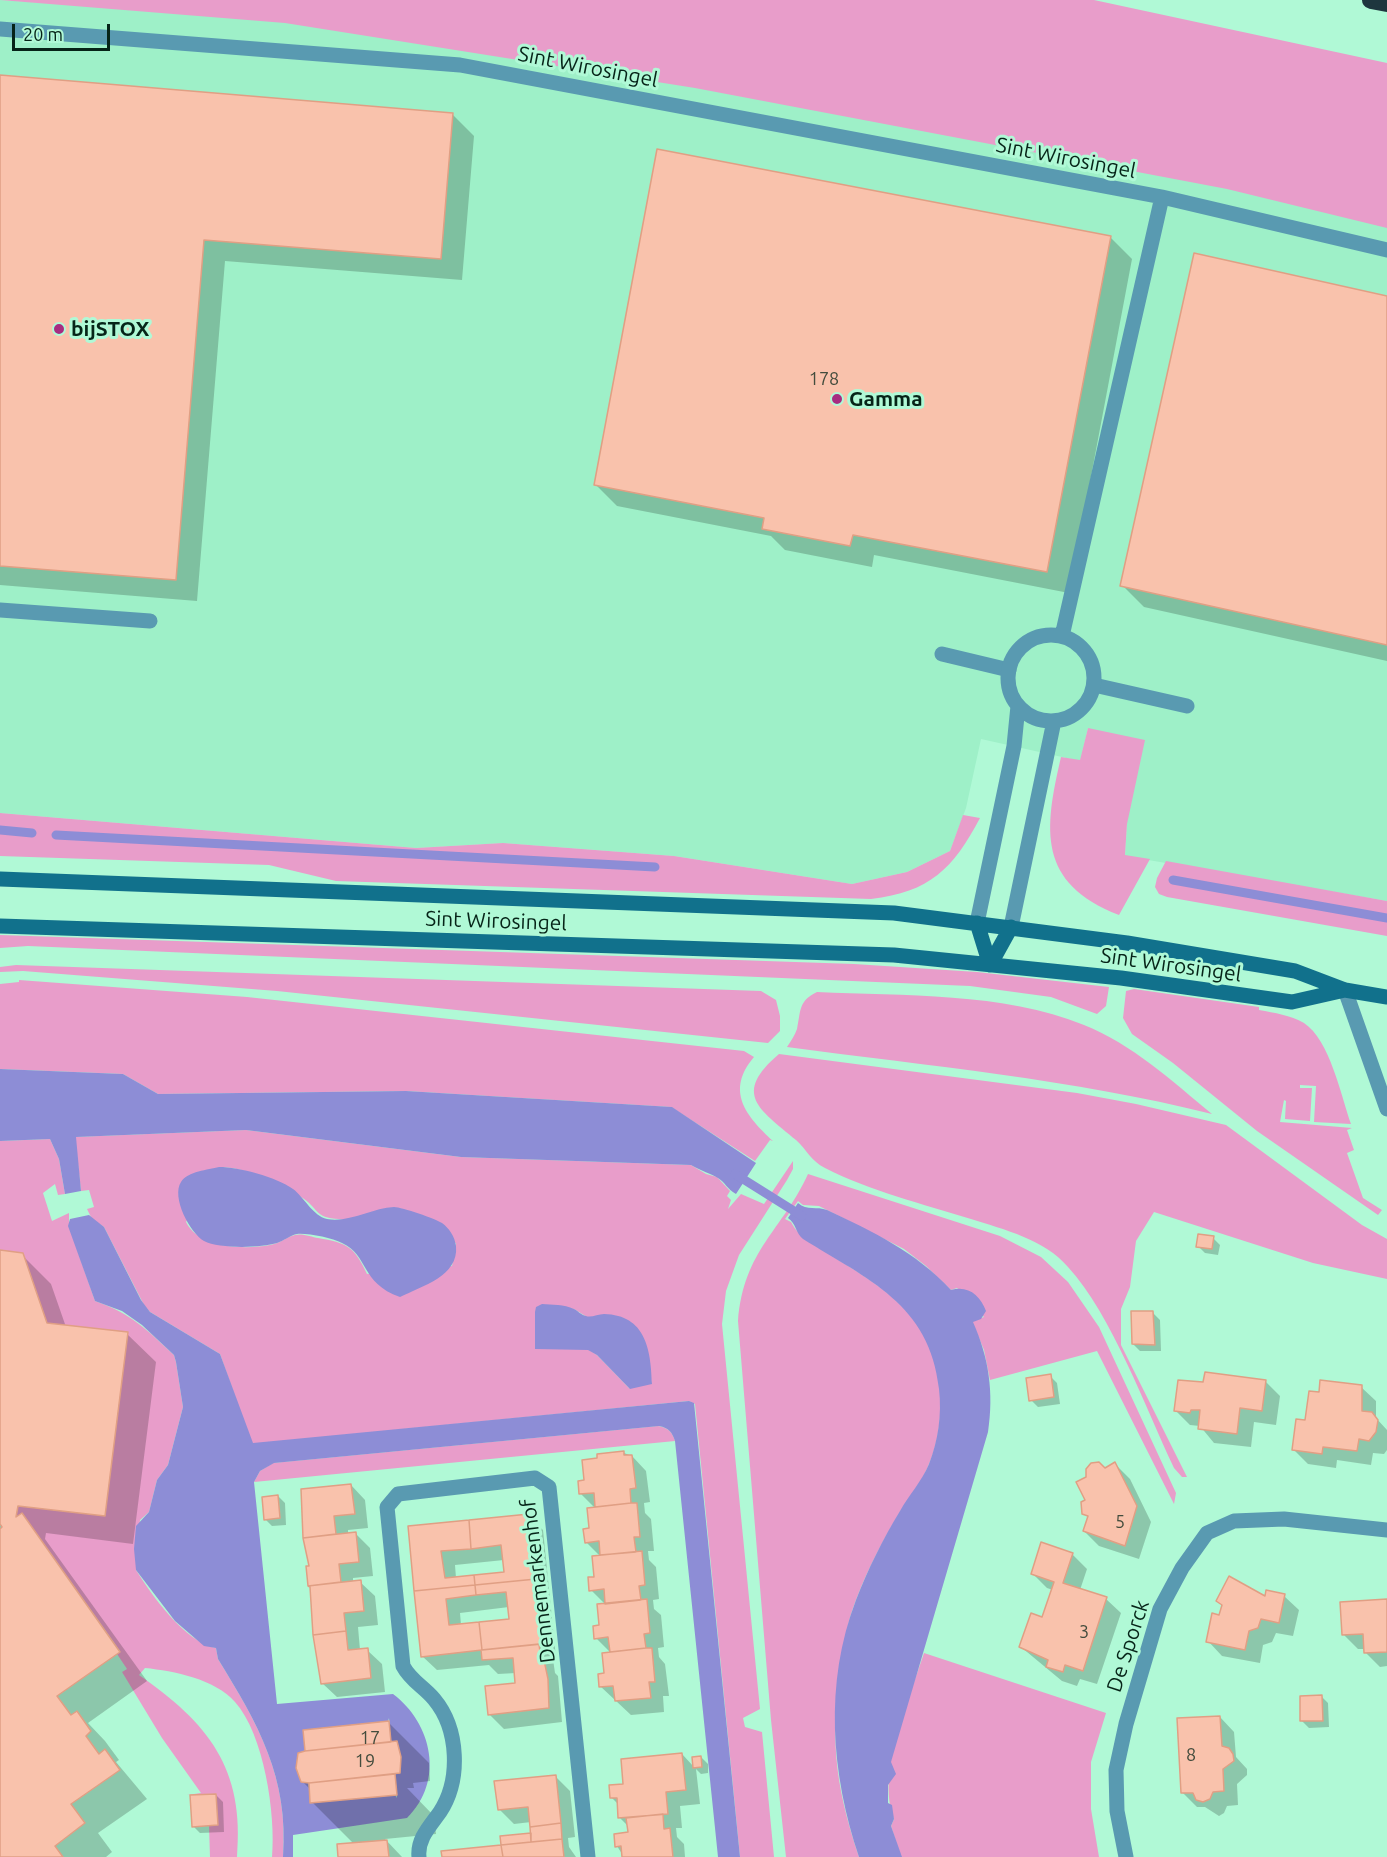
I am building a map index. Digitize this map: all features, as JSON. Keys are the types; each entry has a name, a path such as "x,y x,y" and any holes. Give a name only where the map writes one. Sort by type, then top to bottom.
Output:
{"highway":[{"path":"1371,0 1387,3"}],"main road":[{"name":"Sint Wirosingel","path":"0,879 894,913 1011,927 1295,971 1345,990 1387,997"},
{"path":"977,923 990,965"},
{"name":"Sint Wirosingel","path":"0,926 894,955 1121,978 1292,1002 1345,990"},
{"path":"990,965 1011,927"}],"street":[{"name":"Sint Wirosingel","path":"0,29 460,65 1162,197 1387,250"},
{"path":"1062,636 1162,197"},
{"path":"0,610 150,621"},
{"path":"1048,635 1062,636 1084,649 1092,666 1094,685 1089,699 1080,710 1068,718 1054,722 1040,720 1018,706 1011,695 1009,670 1014,657 1029,642 1048,635"},
{"path":"942,654 1009,670"},
{"path":"1094,685 1187,706"},
{"path":"977,923 1014,746 1018,706"},
{"path":"1011,927 1054,722"},
{"path":"1345,990 1387,1109"},
{"name":"Dennemarkenhof","path":"419,1857 418,1848 423,1836 442,1809 453,1782 454,1750 446,1720 434,1699 409,1678 403,1666 387,1507 398,1494 535,1478 549,1487 588,1857"},
{"name":"De Sporck","path":"1126,1857 1117,1811 1116,1770 1126,1724 1160,1609 1182,1568 1207,1533 1234,1521 1284,1519 1387,1530"}],"shaded area":[{"path":"0,0 748,47 1387,207 1387,901 1125,856 1127,824 1088,728 1080,761 981,739 966,808 950,851 907,872 852,884 674,856 503,843 416,848 0,813"},
{"path":"0,0 1094,0 1387,63 1387,228 1227,189 695,88 285,23"},
{"path":"1088,728 1145,740 1127,824 1125,855 1150,859 1119,915 1092,902 1073,887 1060,870 1053,851 1050,831 1051,808 1061,757 1080,760"},
{"path":"0,813 416,848 503,843 674,856 852,884 907,872 950,851 963,815 980,818 960,851 938,875 909,891 871,899 336,881 269,865 0,856"},
{"path":"1166,861 1387,901 1387,936 1167,897 1159,894 1155,887"},
{"path":"0,935 854,964 977,972 1109,987 1106,1006 1097,1014 1051,997 970,986 28,946 0,948"},
{"path":"16,965 761,991 776,1000 780,1016 780,1031 768,1043 277,991 23,971 0,972 0,967"},
{"path":"19,980 247,997 744,1051 754,1057 745,1069 741,1081 740,1092 743,1102 747,1112 773,1141 770,1140 755,1161 671,1107 406,1091 158,1094 123,1074 0,1069 0,984 19,982"},
{"path":"1134,989 1259,1007 1259,1010 1299,1020 1313,1031 1328,1055 1351,1124 1314,1122 1316,1086 1300,1085 1300,1088 1312,1088 1310,1121 1285,1119 1286,1101 1284,1100 1280,1122 1352,1128 1347,1130 1354,1150 1347,1153 1363,1198 1382,1210 1378,1215 1257,1131 1173,1063 1132,1034 1123,1018 1126,991"},
{"path":"817,992 918,995 987,1001 1053,1014 1084,1025 1119,1042 1167,1076 1212,1114 1053,1082 787,1047 797,1029 803,1003"},
{"path":"779,1054 1077,1093 1226,1125 1362,1225 1387,1239 1387,1279 1313,1263 1154,1212 1136,1241 1130,1287 1121,1309 1121,1345 1187,1477 1182,1477 1174,1468 1140,1391 1099,1310 1068,1267 1048,1249 1036,1242 997,1227 878,1190 820,1165 762,1110 756,1100 754,1091 757,1080"},
{"path":"246,1130 461,1157 691,1165 706,1174 717,1177 730,1191 727,1196 731,1200 728,1209 741,1194 764,1204 793,1161 793,1169 787,1180 739,1255 726,1291 722,1324 760,1709 743,1718 745,1727 762,1732 774,1857 740,1857 695,1404 689,1401 252,1444 220,1354 150,1312 144,1305 104,1227 92,1219 87,1209 94,1207 89,1190 81,1191 75,1137","holes":["219,1167 240,1170 272,1181 307,1201 325,1217 456,1243 452,1266 367,1274 358,1257 348,1247 301,1234 259,1247 235,1247 211,1242 192,1231 186,1222","537,1307 574,1309 587,1317 630,1389 597,1355 588,1349 535,1348"]},
{"path":"50,1139 59,1159 65,1194 58,1195 55,1184 43,1193 52,1221 69,1213 69,1226 95,1301 129,1317 174,1355 183,1407 168,1465 157,1480 149,1512 140,1520 136,1570 160,1605 181,1628 204,1644 216,1648 218,1659 258,1729 276,1776 281,1801 284,1828 283,1857 272,1857 270,1798 261,1754 245,1716 235,1702 217,1687 193,1678 145,1668 139,1675 185,1711 217,1751 228,1773 235,1798 238,1826 237,1857 210,1857 209,1826 218,1825 216,1794 187,1795 201,1793 162,1738 122,1672 127,1669 117,1654 120,1651 22,1513 16,1517 18,1506 105,1516 127,1332 47,1323 0,1250 0,1141"},
{"path":"808,1174 1000,1236 1041,1257 1068,1282 1099,1327 1176,1493 1174,1504 1097,1351 990,1380 984,1350 972,1321 984,1317 957,1288 951,1290 904,1249 819,1206 803,1205 798,1201 785,1219 791,1222 808,1241 863,1275 904,1309 916,1322 933,1355 939,1385 940,1416 935,1447 930,1461 872,1563 852,1611 847,1633 836,1709 836,1757 844,1805 859,1857 786,1857 771,1720 738,1321 742,1296 756,1258 798,1194"},
{"path":"658,1426 670,1431 675,1441 254,1482 260,1471 273,1463"},
{"path":"924,1653 1106,1713 1091,1762 1091,1809 1099,1857 901,1857 891,1826 894,1819 889,1779 903,1714"}],"water":[{"path":"0,1069 123,1074 158,1094 406,1091 672,1107 756,1163 736,1194 718,1178 691,1165 461,1157 246,1130 76,1137 81,1191 65,1194 59,1159 50,1139 0,1141"},
{"path":"219,1167 237,1169 277,1180 297,1192 317,1214 327,1219 344,1219 394,1207 426,1216 442,1223 453,1236 456,1246 452,1265 437,1279 400,1297 387,1291 371,1277 351,1248 332,1239 297,1234 277,1243 261,1246 240,1247 211,1244 193,1231 178,1196 181,1182 188,1175"},
{"path":"798,1203 805,1207 827,1210 893,1244 923,1264 951,1290 963,1289 973,1293 986,1311 981,1319 973,1322 983,1349 989,1376 988,1432 891,1762 896,1774 888,1785 888,1803 892,1805 894,1819 891,1826 902,1857 859,1857 842,1794 837,1761 836,1696 839,1664 856,1600 882,1543 929,1464 940,1418 939,1389 933,1360 923,1335 909,1315 892,1297 872,1282 801,1237 788,1218"},
{"path":"89,1215 104,1227 141,1300 150,1312 220,1354 253,1443 689,1401 694,1403 740,1857 718,1857 675,1441 670,1431 659,1426 274,1463 260,1471 254,1482 277,1704 393,1694 417,1720 425,1736 429,1753 430,1770 426,1787 419,1803 407,1818 293,1835 293,1857 283,1857 284,1828 281,1801 276,1776 258,1729 218,1659 216,1648 204,1646 175,1621 136,1570 134,1549 136,1526 149,1512 157,1480 168,1465 183,1407 174,1355 142,1325 122,1311 95,1301 68,1226 70,1219","holes":["389,1718 391,1742 397,1742 401,1757 400,1773 394,1774 397,1798 395,1795 311,1803 308,1781 301,1782 296,1768 298,1753 306,1752 304,1730 388,1722"]},
{"path":"542,1304 566,1306 588,1316 604,1314 618,1316 629,1321 637,1328 647,1347 652,1384 630,1389 597,1355 588,1350 535,1349 535,1312 536,1307"}],"building":[{"path":"0,75 453,113 441,259 204,240 176,580 0,566"},
{"path":"657,149 1111,236 1047,572 853,535 850,546 762,529 764,518 594,485"},
{"path":"1194,253 1387,296 1387,645 1120,586"},
{"path":"1198,1234 1214,1236 1212,1249 1196,1247"},
{"path":"0,1250 23,1253 47,1323 128,1332 105,1516 18,1506 16,1517 22,1513 120,1652 57,1696 71,1715 77,1711 91,1731 86,1736 99,1754 105,1749 120,1770 71,1804 85,1823 55,1846 63,1857 0,1857 0,1529 2,1527 0,1524"},
{"path":"1131,1311 1153,1311 1155,1345 1132,1344"},
{"path":"1205,1372 1266,1380 1262,1411 1240,1408 1237,1434 1198,1429 1200,1410 1191,1410 1190,1413 1174,1411 1178,1380 1203,1382"},
{"path":"1051,1374 1054,1397 1029,1401 1026,1378"},
{"path":"1320,1380 1362,1385 1362,1411 1372,1412 1378,1420 1376,1432 1369,1441 1359,1439 1357,1451 1323,1447 1322,1454 1292,1450 1296,1419 1305,1420 1309,1391 1319,1392"},
{"path":"624,1451 624,1455 632,1455 636,1488 630,1489 631,1503 595,1507 594,1493 579,1494 578,1481 584,1480 582,1460 597,1458 597,1454"},
{"path":"1099,1462 1105,1468 1115,1462 1137,1506 1125,1546 1083,1531 1088,1516 1082,1514 1081,1502 1085,1500 1076,1482 1086,1477 1086,1469 1091,1463"},
{"path":"351,1484 355,1514 334,1516 336,1534 303,1538 301,1489"},
{"path":"278,1495 280,1518 264,1520 262,1497"},
{"path":"637,1503 640,1537 634,1537 636,1552 600,1555 599,1541 585,1543 583,1529 589,1528 587,1508"},
{"path":"529,1514 536,1579 475,1585 474,1575 504,1572 501,1545 471,1549 469,1520"},
{"path":"469,1520 471,1549 441,1551 445,1578 474,1575 475,1585 414,1591 408,1526"},
{"path":"356,1532 359,1562 339,1564 341,1582 308,1586 306,1566 309,1566 303,1538"},
{"path":"1041,1542 1073,1553 1063,1583 1107,1597 1083,1671 1065,1665 1063,1672 1046,1667 1048,1660 1019,1647 1031,1613 1042,1617 1054,1582 1031,1574"},
{"path":"642,1551 645,1585 639,1586 641,1600 605,1604 604,1589 589,1591 588,1577 594,1577 592,1556"},
{"path":"1229,1576 1265,1596 1266,1590 1285,1594 1279,1623 1261,1619 1258,1628 1249,1631 1245,1650 1206,1642 1212,1613 1219,1615 1222,1605 1216,1601"},
{"path":"536,1579 542,1644 482,1650 479,1622 509,1619 506,1592 476,1595 475,1585"},
{"path":"361,1580 364,1611 344,1613 346,1631 313,1635 310,1587 308,1586"},
{"path":"475,1585 476,1595 446,1599 449,1625 479,1622 482,1650 421,1657 414,1591"},
{"path":"647,1599 650,1633 644,1634 646,1648 610,1652 608,1637 594,1639 593,1626 599,1625 597,1604"},
{"path":"1387,1599 1387,1652 1364,1653 1363,1634 1342,1635 1340,1602"},
{"path":"346,1631 348,1650 368,1648 371,1678 321,1684 313,1635"},
{"path":"539,1644 541,1660 544,1660 548,1679 549,1708 488,1715 485,1686 515,1683 513,1658 482,1660 481,1650"},
{"path":"652,1648 655,1682 649,1682 651,1698 615,1701 613,1686 599,1687 598,1674 604,1673 602,1653"},
{"path":"1322,1695 1323,1721 1300,1721 1300,1696"},
{"path":"1220,1716 1222,1746 1229,1748 1234,1761 1223,1769 1224,1791 1213,1792 1210,1799 1203,1802 1196,1800 1193,1793 1181,1793 1177,1718"},
{"path":"389,1721 391,1742 305,1751 303,1730"},
{"path":"397,1741 401,1757 400,1773 309,1783 301,1782 296,1768 298,1753 305,1751"},
{"path":"682,1753 686,1790 666,1792 668,1814 618,1818 617,1798 610,1798 609,1785 623,1784 621,1759"},
{"path":"701,1756 702,1767 693,1768 692,1757"},
{"path":"395,1774 397,1795 310,1803 309,1783"},
{"path":"556,1775 561,1823 530,1827 528,1807 498,1810 494,1781"},
{"path":"216,1794 218,1825 192,1827 190,1795"},
{"path":"663,1814 664,1829 670,1828 673,1857 622,1857 621,1846 615,1847 614,1834 628,1832 626,1818"},
{"path":"561,1823 562,1839 531,1842 530,1827"},
{"path":"531,1833 531,1842 501,1845 500,1836"},
{"path":"562,1839 564,1857 503,1857 501,1845"},
{"path":"387,1840 389,1857 338,1857 337,1844"},
{"path":"501,1845 503,1857 442,1857 441,1851"}],"waterway":[{"path":"0,830 32,833"},
{"path":"56,835 655,867"},
{"path":"1173,880 1387,918"},
{"path":"735,1174 802,1216"}],"place":[{"name":"bijSTOX","path":"59,329"},
{"name":"Gamma","path":"837,399"}]}
